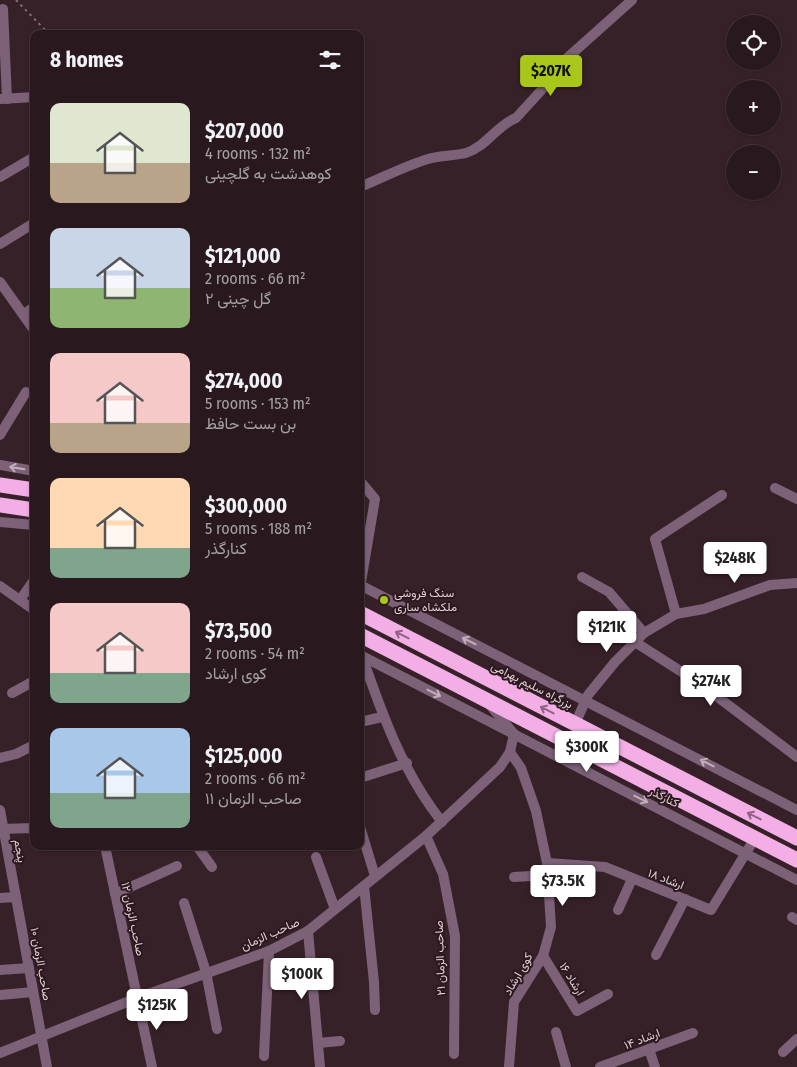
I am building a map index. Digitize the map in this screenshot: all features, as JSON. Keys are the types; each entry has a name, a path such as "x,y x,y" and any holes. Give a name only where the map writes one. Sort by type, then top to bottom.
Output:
{"highway":[{"path":"0,485 30,489"},
{"path":"0,505 30,509"},
{"name":"بزرگراه سلیم بهرامی","path":"364,615 797,838"},
{"path":"364,636 797,860"}],"street":[{"path":"364,185 427,159 465,153 501,129 507,122 516,118 558,72 566,59 633,0"},
{"path":"3,9 3,99 30,97"},
{"path":"0,177 30,159"},
{"path":"0,244 30,225"},
{"path":"0,282 30,324"},
{"path":"24,314 30,310"},
{"path":"0,435 26,392"},
{"path":"0,465 30,470"},
{"path":"364,486 375,499 364,563"},
{"path":"775,488 797,499"},
{"path":"676,614 655,539 722,495"},
{"path":"0,522 30,525"},
{"path":"582,577 608,592 644,633"},
{"path":"575,724 586,700 615,662 644,633 676,614 704,610 770,585 797,583"},
{"path":"0,586 30,607"},
{"path":"20,600 30,586"},
{"path":"364,588 586,700 797,810"},
{"path":"635,642 699,683 797,757"},
{"name":"کنارگذر","path":"364,657 797,880"},
{"path":"364,664 382,716 425,800 442,822"},
{"path":"12,693 30,683"},
{"path":"484,699 514,734"},
{"path":"364,721 382,716"},
{"name":"صاحب الزمان","path":"0,1053 41,1035 206,972 269,951 308,931 426,836 500,767 510,752 514,734"},
{"path":"0,758 16,754 30,747"},
{"name":"کوی ارشاد","path":"509,1067 514,1002 543,956 551,927 547,863 528,786 521,768 510,752"},
{"path":"570,763 601,759"},
{"path":"364,777 406,764"},
{"name":"پنجم","path":"0,810 16,897"},
{"path":"2,829 30,828"},
{"name":"صاحب الزمان ۲۱","path":"426,836 443,874 454,928 454,1054"},
{"path":"746,854 755,838"},
{"path":"364,840 375,876"},
{"name":"صاحب الزمان ۱۲","path":"105,850 152,1067"},
{"path":"200,850 212,867"},
{"name":"ارشاد ۱۸","path":"547,863 605,867 711,910 746,854"},
{"path":"316,856 335,909"},
{"path":"115,894 177,866"},
{"path":"514,877 548,875"},
{"path":"618,910 632,879"},
{"path":"364,886 375,1010"},
{"path":"0,898 16,897"},
{"name":"صاحب الزمان ۱۰","path":"16,897 47,1067"},
{"path":"656,955 685,899"},
{"path":"184,903 206,972 217,1029"},
{"path":"308,931 320,1067"},
{"path":"264,1056 269,951"},
{"name":"ارشاد ۱۶","path":"543,956 577,1011 608,994"},
{"path":"0,970 29,968"},
{"path":"0,995 33,992"},
{"path":"556,1032 566,1067"},
{"name":"ارشاد ۱۴","path":"600,1067 692,1033"},
{"path":"783,1052 797,1039"},
{"path":"318,1043 340,1041"},
{"path":"649,1049 655,1067"}],"path":[{"path":"16,0 45,30"}],"place":[{"name":"سنگ فروشی ملکشاه ساری","path":"384,600"}]}
